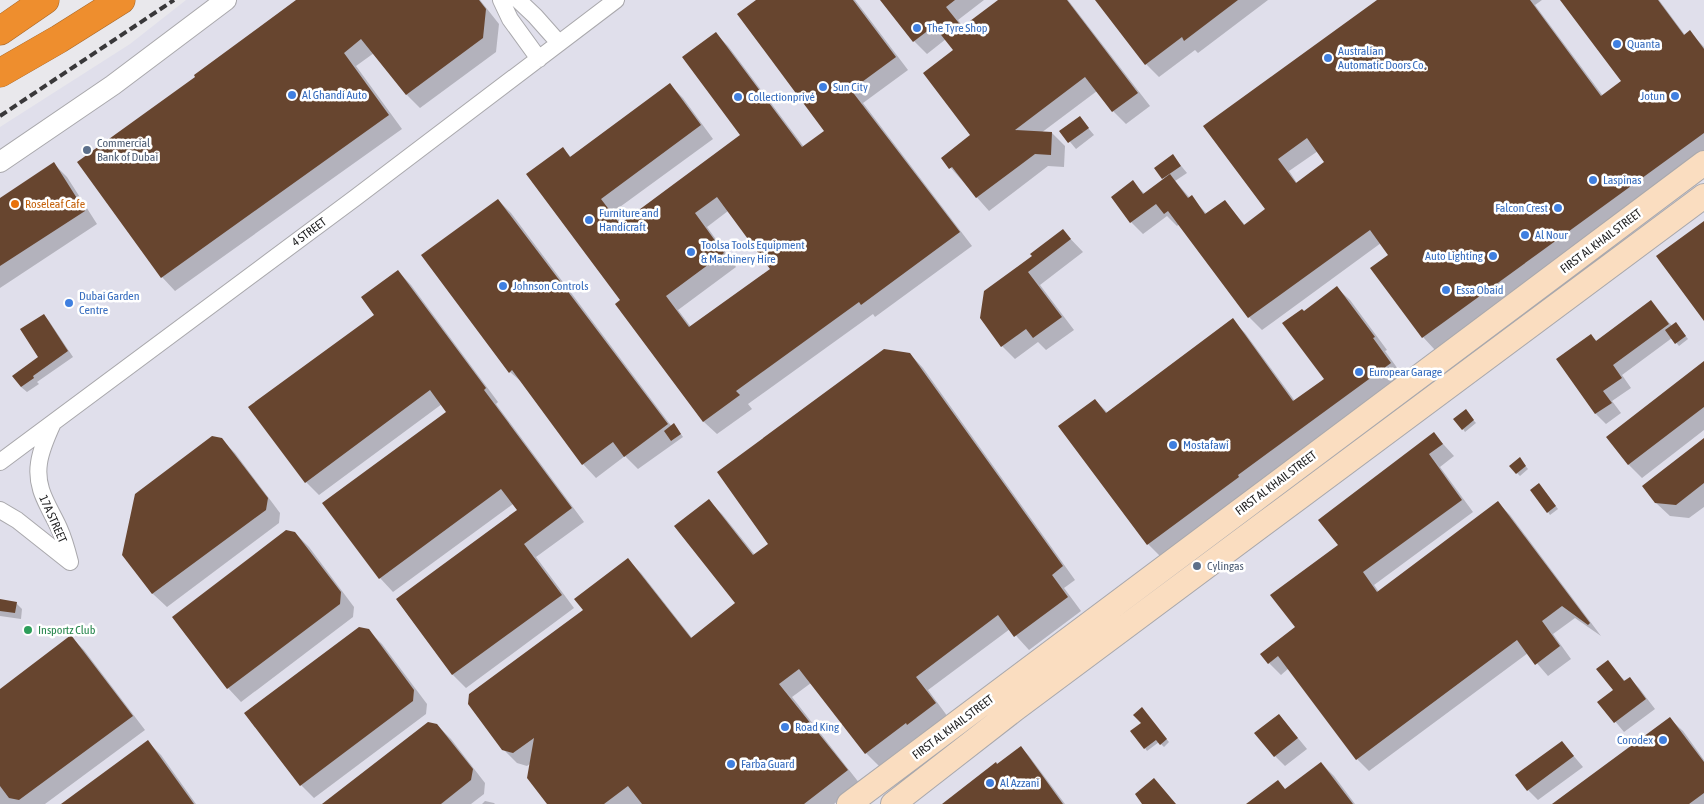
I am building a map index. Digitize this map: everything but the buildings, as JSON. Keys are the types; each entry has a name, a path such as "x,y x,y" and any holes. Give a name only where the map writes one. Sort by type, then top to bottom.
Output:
{"highway":[{"path":"0,31 45,0"},
{"path":"0,73 121,0"}],"main road":[{"name":"FIRST AL KHAIL STREET","path":"849,804 1704,163"},
{"name":"FIRST AL KHAIL STREET","path":"892,804 1023,704 1704,196"}],"street":[{"path":"0,162 113,85 226,0"},
{"path":"501,0 510,19 538,59"},
{"path":"518,0 559,43"},
{"name":"4 STREET","path":"0,462 355,198 616,0"},
{"name":"17A STREET","path":"0,510 17,520 70,562 60,530 45,503 39,484 38,465 40,456 54,421"}],"shaded area":[{"path":"186,0 1704,0 1704,804 0,804 0,127 130,44"}],"railway":[{"path":"0,116 174,0"}],"place":[{"name":"The Tyre Shop","path":"917,28"},
{"name":"Quanta","path":"1617,44"},
{"name":"Australian Automatic Doors Co.","path":"1328,58"},
{"name":"Sun City","path":"823,87"},
{"name":"Al Ghandi Auto","path":"292,95"},
{"name":"Jotun","path":"1675,96"},
{"name":"Collectionprivé","path":"738,97"},
{"name":"Commercial Bank of Dubai","path":"87,150"},
{"name":"Laspinas","path":"1593,180"},
{"name":"Roseleaf Cafe","path":"15,204"},
{"name":"Falcon Crest","path":"1558,208"},
{"name":"Furniture and Handicraft","path":"589,220"},
{"name":"Al Nour","path":"1525,235"},
{"name":"Toolsa Tools Equipment & Machinery Hire","path":"691,252"},
{"name":"Auto Lighting","path":"1493,256"},
{"name":"Johnson Controls","path":"503,286"},
{"name":"Essa Obaid","path":"1446,290"},
{"name":"Dubai Garden Centre","path":"69,303"},
{"name":"Europear Garage","path":"1359,372"},
{"name":"Mostafawi","path":"1173,445"},
{"name":"Cylingas","path":"1197,566"},
{"name":"Insportz Club","path":"28,630"},
{"name":"Road King","path":"785,727"},
{"name":"Corodex","path":"1663,740"},
{"name":"Farba Guard","path":"731,764"},
{"name":"Al Azzani","path":"990,783"}]}
